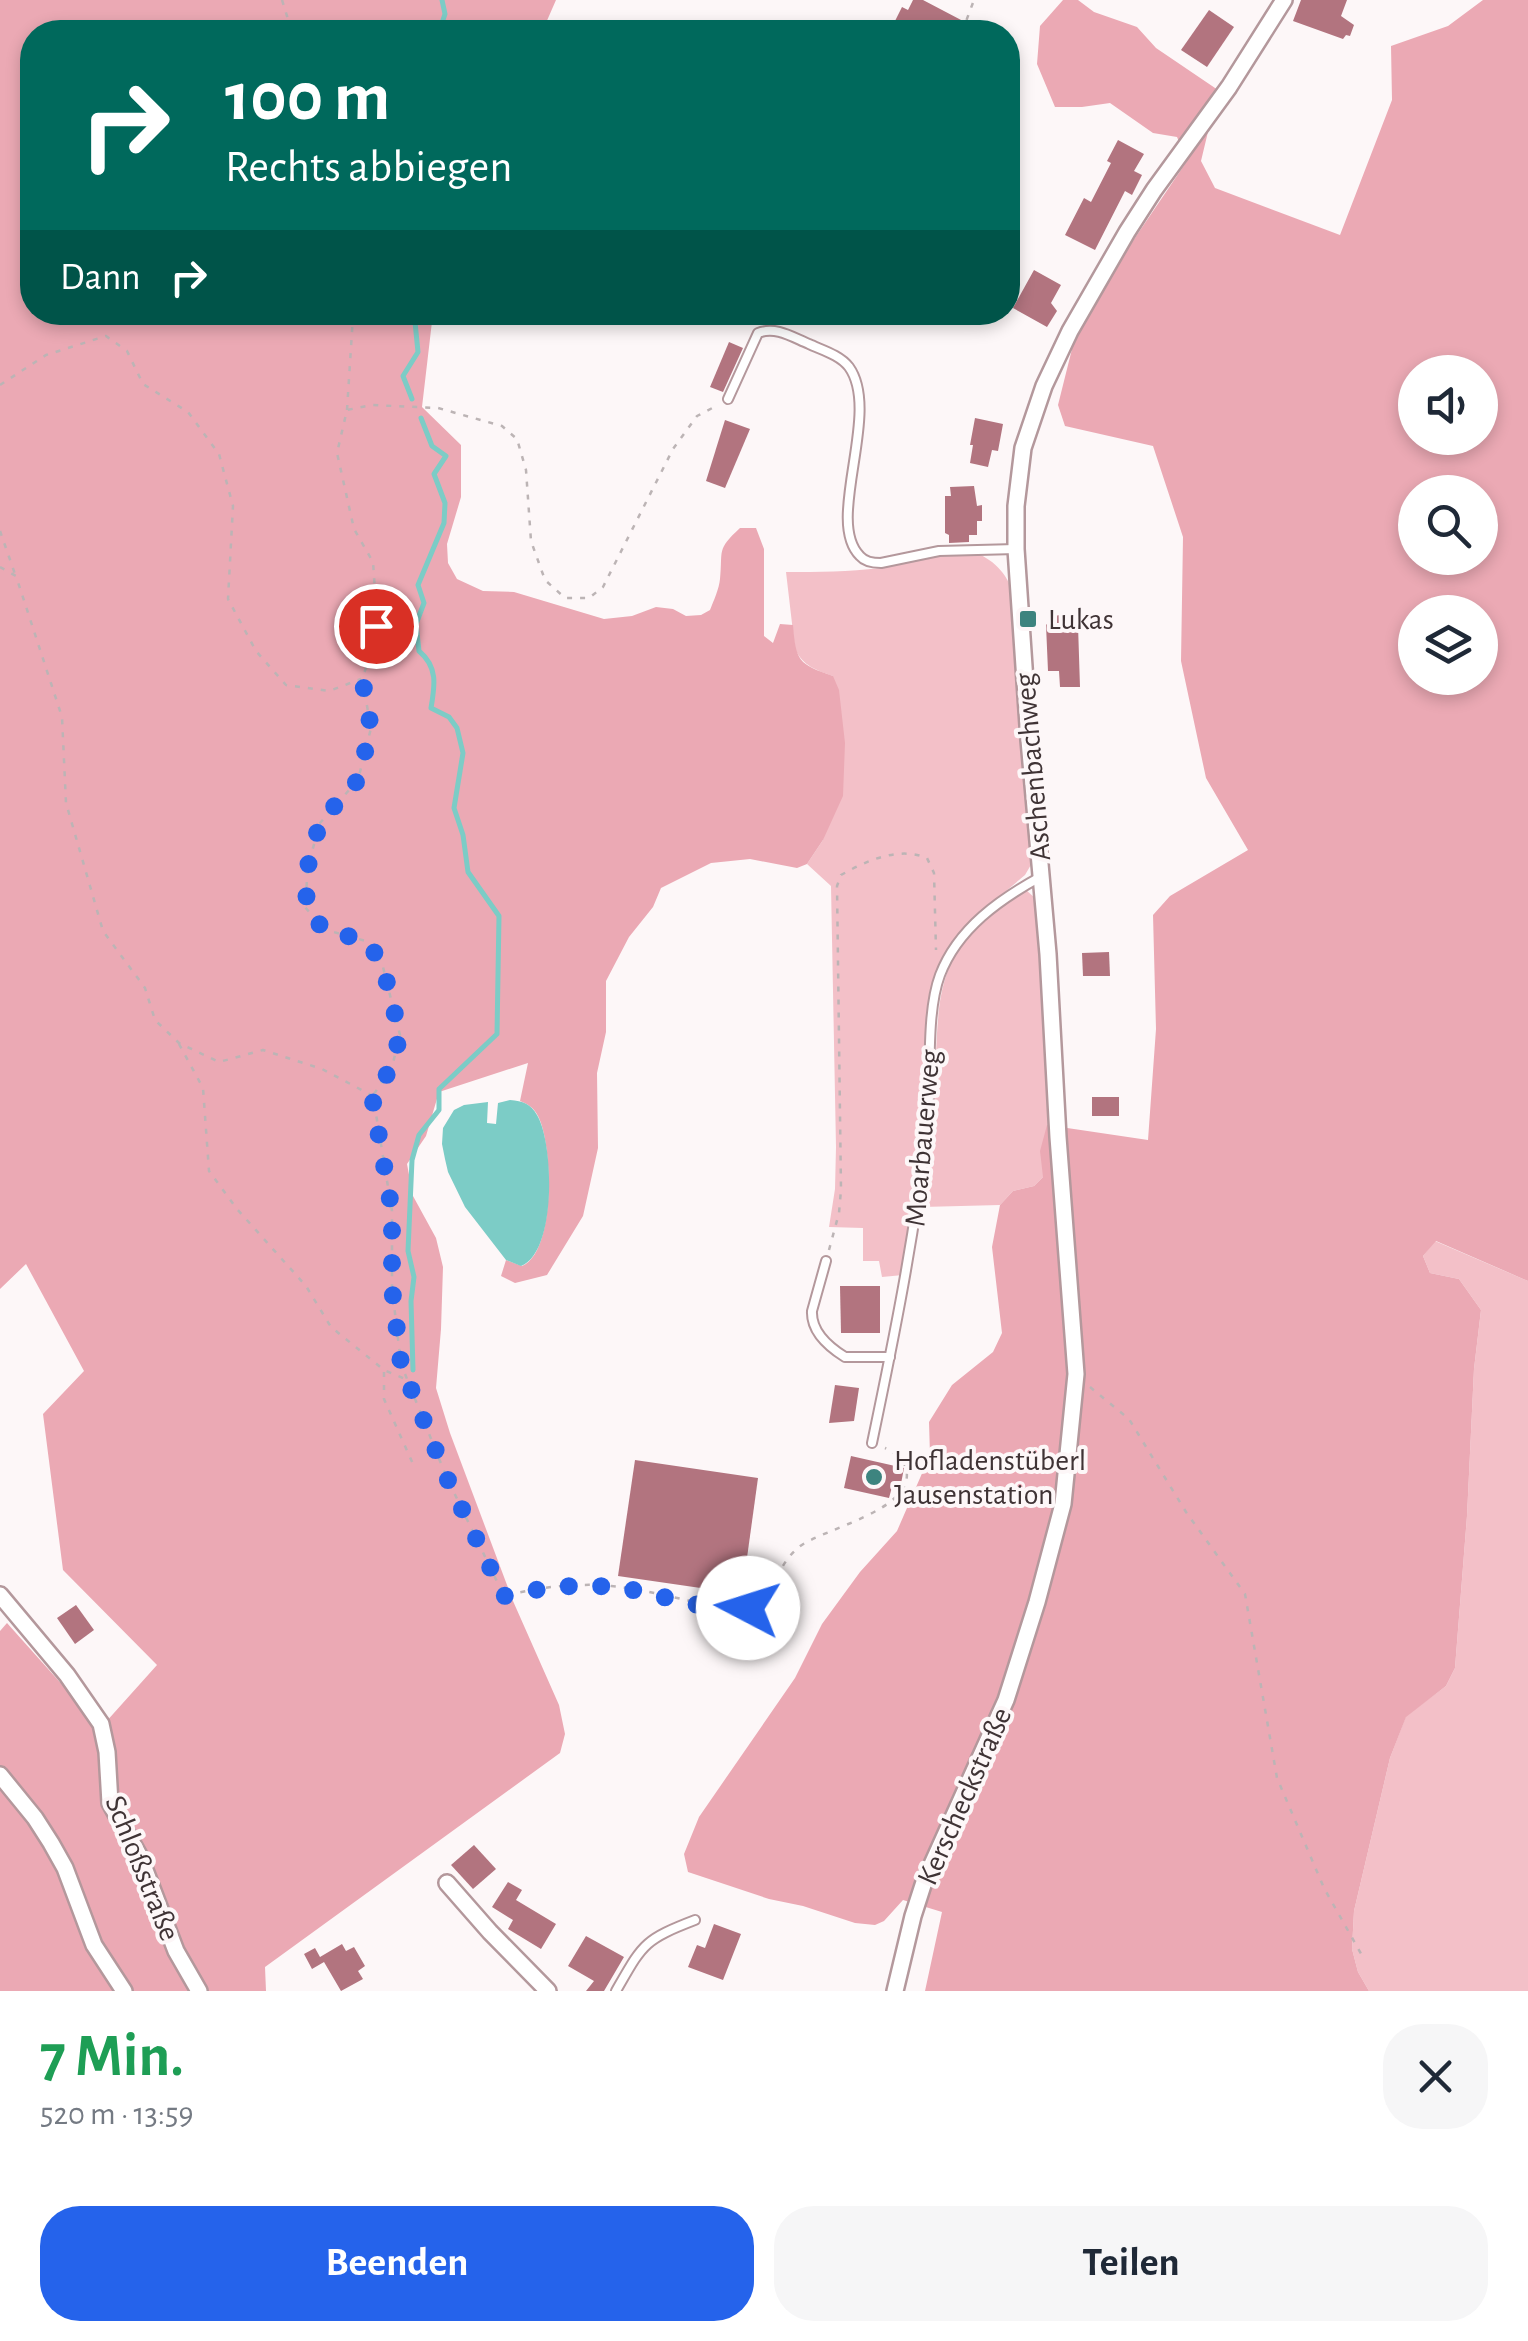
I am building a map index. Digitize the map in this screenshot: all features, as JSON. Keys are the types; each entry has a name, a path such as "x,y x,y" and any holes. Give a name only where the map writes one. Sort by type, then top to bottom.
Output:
{"street":[{"name":"Aschenbachweg","path":"1037,1602 1063,1504 1076,1374 1016,549 1023,448 1063,345 1145,204 1229,87 1284,0"},
{"name":"Schloßstraße","path":"0,1595 67,1675 101,1724 110,1803 140,1857 176,1950 199,1991"},
{"name":"Kerscheckstraße","path":"895,1991 924,1882 1006,1700 1037,1602"},
{"path":"0,1775 51,1843 65,1868 94,1944 124,1991"},
{"path":"447,1883 548,1991"}],"lane":[{"path":"728,400 758,334 772,329 828,352 848,367 858,388 849,528 860,556 881,563 939,550 1016,549"},
{"name":"Moarbauerweg","path":"872,1443 907,1276 930,1098 934,1001 944,966 958,941 978,920 1004,898 1042,876"},
{"path":"826,1261 812,1311 815,1330 845,1357 890,1357"},
{"path":"616,1991 642,1947 661,1933 695,1920"}],"path":[{"path":"352,325 347,410 337,453 354,528 373,562 375,646 362,678 371,728 358,780 320,822 308,866 306,906 323,929 366,941 382,963 400,1034 392,1067 372,1096 392,1211 392,1288 401,1364 446,1476 504,1596 580,1584 626,1588 740,1609 755,1606 766,1595 788,1557 803,1544 882,1508 900,1492 906,1482 906,1467 892,1451 872,1443"},
{"path":"0,386 46,355 106,336 127,351 143,384 188,412 218,454 233,506 228,599 256,651 286,685 329,691 362,678"},
{"path":"347,410 372,405 438,408 502,426 517,439 526,470 531,541 545,580 565,598 589,598 603,587 673,449 697,416 728,400"},
{"path":"0,530 62,717 66,804 102,931 145,988 155,1020 178,1043 203,1088 209,1170 237,1210 306,1286 331,1327 384,1370 408,1380"},
{"path":"0,567 16,576"},
{"path":"826,1261 841,1190 837,886 840,875 892,855 910,853 927,858 934,874 936,949 944,966"},
{"path":"178,1043 219,1062 264,1050 322,1070 372,1096"},
{"path":"384,1370 384,1398 413,1464"},
{"path":"1076,1374 1129,1419 1186,1512 1245,1594 1277,1778 1324,1888 1364,1959"}],"shaded area":[{"path":"0,0 556,0 547,20 20,20 20,325 432,325 422,407 461,445 461,497 447,544 448,563 457,579 483,591 514,592 604,619 632,616 656,607 686,616 701,615 710,610 717,591 727,541 740,528 756,528 764,549 764,636 773,643 780,624 793,625 801,660 833,676 839,690 845,743 843,796 807,864 797,868 750,859 711,863 661,888 606,981 606,1032 597,1073 598,1148 583,1216 547,1275 515,1283 501,1276 506,1260 522,1266 533,1257 546,1220 548,1172 543,1130 535,1111 520,1101 528,1063 439,1092 426,1136 407,1164 413,1196 436,1238 443,1267 436,1388 513,1601 559,1705 565,1734 560,1753 265,1967 266,1991 0,1991 0,1631 7,1623 74,1698 96,1733 157,1665 63,1570 43,1414 84,1371 26,1264 0,1289"},
{"path":"1063,0 1078,0 1094,12 1137,27 1156,48 1218,90 1201,161 1215,188 1340,235 1392,100 1391,46 1448,26 1483,0 1528,0 1528,1281 1436,1241 1423,1256 1430,1273 1459,1279 1481,1310 1467,1516 1455,1668 1446,1686 1406,1717 1390,1758 1354,1911 1352,1949 1358,1972 1369,1991 925,1991 942,1912 903,1900 884,1921 875,1925 855,1923 688,1872 684,1854 699,1817 795,1678 822,1624 860,1572 897,1531 930,1455 929,1422 952,1385 993,1352 1002,1333 992,1247 1000,1205 1013,1191 1034,1186 1043,1177 1040,1151 1047,1125 1148,1140 1156,1029 1153,915 1170,896 1248,850 1206,778 1181,661 1183,537 1153,446 1065,426 1058,405 1075,337 1101,288 1187,161 1177,137 1153,133 1110,103 1055,107 1037,64 1040,26"},
{"path":"973,552 998,567 1013,593 1032,863 1025,875 955,938 936,975 930,1000 923,1126 903,1275 882,1277 879,1261 863,1261 863,1228 829,1227 836,1147 831,886 807,864 823,840 833,676 806,663 795,649 786,572 868,569"},
{"path":"1026,890 1038,905 1052,1126 1043,1177 1034,1186 1013,1191 1000,1205 922,1207 945,979 955,955 971,933 994,911"},
{"path":"1435,1241 1528,1281 1528,1991 1369,1991 1358,1972 1352,1949 1354,1911 1390,1758 1406,1716 1446,1686 1455,1668 1481,1310 1459,1279 1430,1273 1423,1256"}],"water":[{"path":"510,1100 526,1104 537,1115 549,1171 541,1240 533,1257 521,1266 506,1260 465,1207 448,1172 442,1144 443,1128 454,1110 488,1102 487,1123 496,1124 498,1103"}],"building":[{"path":"913,0 923,0 961,20 896,20 902,7 908,10"},
{"path":"1301,0 1347,0 1341,16 1354,25 1350,36 1343,39 1293,21"},
{"path":"1209,10 1234,27 1207,67 1181,50"},
{"path":"1118,140 1144,154 1134,171 1142,175 1132,195 1125,191 1095,250 1065,235 1084,198 1091,202"},
{"path":"1034,270 1061,285 1051,303 1057,311 1047,327 1020,312 1020,295"},
{"path":"729,342 743,348 723,392 710,387"},
{"path":"975,418 1003,424 998,451 992,450 988,467 970,463"},
{"path":"725,420 750,429 725,488 706,481"},
{"path":"974,486 977,506 982,505 977,535 969,535 969,542 949,543 945,533 945,496 951,496 950,487"},
{"path":"1060,615 1071,617 1078,625 1080,687 1060,687 1059,671 1048,671 1046,625"},
{"path":"1109,952 1110,976 1083,976 1082,953"},
{"path":"1092,1097 1119,1097 1119,1116 1092,1116"},
{"path":"840,1286 880,1286 880,1333 841,1333"},
{"path":"835,1385 859,1388 854,1421 829,1423"},
{"name":"Hofladenstüberl Jausenstation","path":"851,1456 904,1468 900,1489 892,1487 889,1498 844,1488"},
{"path":"635,1460 758,1478 742,1594 618,1576"},
{"path":"76,1605 94,1630 75,1644 57,1618"},
{"path":"474,1845 496,1869 473,1889 451,1865"},
{"path":"508,1882 522,1890 516,1900 556,1924 541,1949 508,1929 513,1920 492,1907"},
{"path":"714,1924 741,1934 723,1980 688,1967 697,1945 705,1948"},
{"path":"586,1936 624,1957 604,1991 586,1991 594,1981 568,1966"},
{"path":"342,1944 346,1951 354,1947 365,1966 358,1971 363,1979 341,1991 324,1962 312,1969 304,1954 315,1948 320,1957"}],"waterway":[{"path":"442,0 443,20"},
{"path":"412,399 403,376 418,352 415,325"},
{"path":"413,1370 414,1277 408,1251 412,1160 419,1135 439,1110 439,1089 497,1034 499,916 468,872 463,835 454,808 463,753 457,728 449,717 431,708 432,670 419,651 416,624 424,603 418,585 444,523 445,503 434,474 446,456 432,446 421,418"}],"place":[{"name":"Lukas","path":"1028,619"},
{"name":"Hofladenstüberl Jausenstation","path":"874,1477"}],"route":[{"path":"376,626 375,646 362,678 371,728 358,780 320,822 308,866 306,906 323,929 366,941 382,963 400,1034 392,1067 372,1096 392,1211 392,1288 401,1364 446,1476 504,1596 580,1584 626,1588 716,1607 748,1608"}]}
